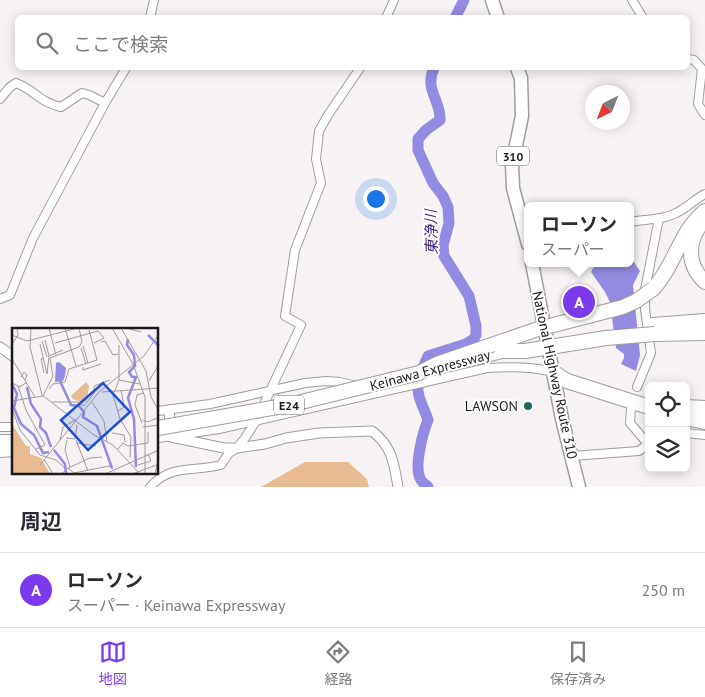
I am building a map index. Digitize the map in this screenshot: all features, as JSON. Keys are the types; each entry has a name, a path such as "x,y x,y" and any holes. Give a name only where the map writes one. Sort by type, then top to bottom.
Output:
{"highway":[{"path":"492,0 497,15"},
{"name":"310","path":"518,70 521,78 522,116 512,165 513,188 524,227"},
{"path":"419,373 439,363 515,336 636,301 653,289 667,271 690,227 705,211"},
{"path":"705,220 695,233 691,245 693,265 698,276 705,282"},
{"name":"National Highway Route 310","path":"533,267 562,418 579,487"},
{"path":"654,330 705,321"},
{"path":"654,330 705,333"},
{"name":"Keinawa Expressway","path":"159,428 296,404 502,351 525,351 654,330"},
{"path":"553,372 569,373 645,398"},
{"path":"553,372 567,381 645,406"},
{"path":"690,406 705,408"},
{"path":"690,412 705,414"},
{"path":"690,419 705,422"}],"street":[{"path":"151,15 154,0"},
{"path":"387,15 394,0"},
{"path":"632,0 641,15"},
{"path":"690,59 694,60 702,69 698,104 705,115"},
{"path":"0,299 10,295 33,238 104,103 125,70"},
{"path":"150,487 155,481 178,470 210,468 221,465 229,453 237,448 256,421 301,325 285,316 295,250 322,183 316,159 319,130 359,70"},
{"path":"0,99 16,83 24,86 40,100 52,105 61,107 82,93 104,103"},
{"path":"634,221 659,218 677,212 696,198 705,194"},
{"path":"637,387 651,353 645,309 645,290 659,218"},
{"path":"0,347 12,356"},
{"path":"159,438 219,429 487,368 513,367 553,372"},
{"path":"159,411 210,404 286,386 327,381 352,385 372,393"},
{"path":"631,408 630,423 645,440"},
{"path":"169,410 171,437"},
{"path":"171,437 224,448 237,448 319,433 372,431 381,437 388,447 394,463 398,487"},
{"path":"690,433 705,435"},
{"path":"572,456 639,451 645,446"}],"shaded area":[{"path":"634,262 640,271 633,285 640,355 636,371 621,364 624,354 616,348 610,302 591,272 593,268 634,267"},
{"path":"305,462 348,462 367,479 369,487 261,487"}],"waterway":[{"name":"東浄川","path":"456,15 464,0"},
{"name":"東浄川","path":"428,487 421,481 418,473 420,449 428,420 418,391 420,376 428,356 466,344 474,339 476,335 476,326 469,296 444,256 443,245 449,223 448,207 443,196 433,183 418,150 418,139 426,130 440,120 440,113 431,83 433,70"}],"place":[{"name":"ローソン","path":"579,302"},
{"name":"LAWSON","path":"528,406"}]}
